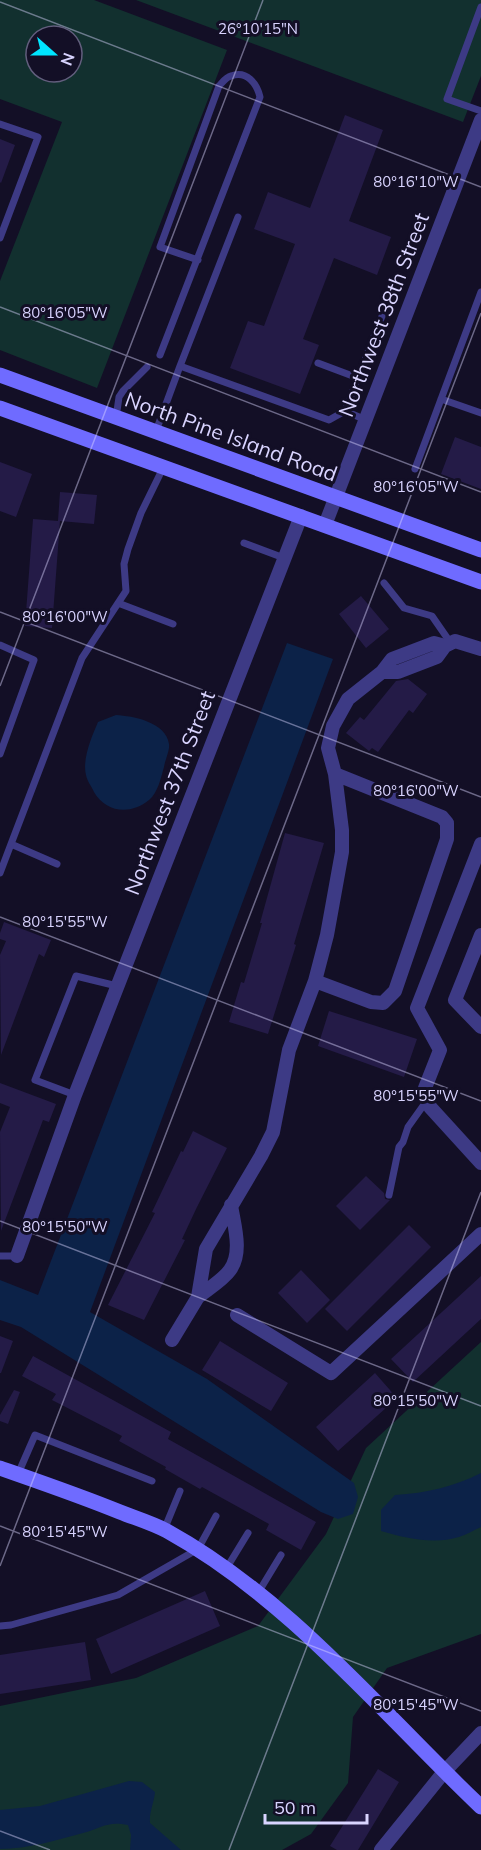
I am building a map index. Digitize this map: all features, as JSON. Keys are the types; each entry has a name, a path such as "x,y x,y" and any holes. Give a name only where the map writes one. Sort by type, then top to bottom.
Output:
{"main road":[{"name":"North Pine Island Road","path":"0,375 481,550"},
{"path":"0,408 481,582"},
{"path":"0,1468 164,1530 198,1549 258,1593 336,1662 481,1808"}],"street":[{"name":"Northwest 38th Street","path":"326,525 480,125"},
{"name":"Northwest 37th Street","path":"17,1256 75,1095 301,516"},
{"path":"198,1297 206,1249 273,1132 288,1050 315,981 327,935 342,852 342,830 335,774 328,748 333,726 348,699 382,672 398,672 436,657 448,644 455,641 481,649"},
{"path":"315,981 371,1002 383,1003 395,990 447,839 447,823 442,817 335,774"},
{"path":"481,844 417,1008 440,1050 425,1088 430,1107 481,1163"},
{"path":"481,935 455,1000 481,1027"},
{"path":"172,1340 198,1297 230,1270 236,1255 237,1241 231,1205"},
{"path":"237,1315 331,1373 481,1234"},
{"path":"383,1849 444,1772 481,1733"}],"lane":[{"path":"481,7 447,99 481,111"},
{"path":"160,355 198,260 260,97 258,85 240,75 229,76 219,86 160,247 198,260"},
{"path":"0,124 38,137 0,238"},
{"path":"156,431 238,217"},
{"path":"180,366 329,420 345,411 393,288"},
{"path":"415,469 481,292"},
{"path":"318,363 358,378"},
{"path":"116,418 119,397 147,367"},
{"path":"441,399 481,413"},
{"path":"345,411 366,420"},
{"path":"0,873 82,658 126,591 124,564 128,549 141,513 165,466"},
{"path":"244,543 284,558"},
{"path":"384,583 404,608 432,616 448,644"},
{"path":"118,603 173,624"},
{"path":"0,645 34,660 0,754"},
{"path":"11,844 57,864"},
{"path":"75,1095 35,1080 39,1069 76,976 117,986"},
{"path":"389,1195 399,1148 404,1142 408,1127 428,1099"},
{"path":"0,1256 17,1256"},
{"path":"18,1474 36,1435 152,1481"},
{"path":"164,1530 180,1491"},
{"path":"0,1626 11,1625 118,1595 198,1549 216,1516"},
{"path":"226,1569 248,1533"},
{"path":"258,1593 281,1555"}],"green space":[{"path":"0,0 94,0 227,50 97,388 0,350 0,281 62,122 0,99"},
{"path":"136,0 481,0 481,76 463,122"},
{"path":"481,1342 481,1634 387,1668 353,1717 348,1783 311,1834 282,1850 0,1850 0,1706 136,1678 258,1626 326,1534 366,1448"}],"water":[{"path":"287,643 333,659 90,1312 207,1379 354,1483 358,1497 353,1514 338,1519 321,1512 21,1327 0,1320 0,1280 38,1295"},
{"path":"116,715 139,719 155,725 167,736 169,744 155,793 142,805 127,810 112,808 99,799 87,779 85,769 88,748 98,722"},
{"path":"481,1473 481,1527 459,1537 440,1540 410,1538 381,1531 381,1510 395,1495 440,1488"},
{"path":"129,1781 142,1782 155,1792 150,1823 181,1850 130,1850 131,1835 128,1825 114,1824 42,1844 0,1849 0,1810 40,1806"}],"building":[{"path":"345,115 383,130 349,221 391,237 377,275 334,258 303,339 319,345 300,394 230,368 248,321 264,326 295,244 254,229 268,192 310,208"},
{"path":"0,139 15,145 1,183 0,182"},
{"path":"455,437 481,447 481,489 441,474"},
{"path":"0,462 32,474 16,517 0,511"},
{"path":"60,492 97,495 94,524 60,521 52,628 25,626 33,519 58,521"},
{"path":"361,596 389,629 366,648 339,614"},
{"path":"408,679 427,694 413,713 409,710 378,752 372,748 369,751 346,733 360,717 364,720 396,681"},
{"path":"285,833 324,843 294,944 296,945 268,1034 229,1022 241,982 244,983 262,923 260,923"},
{"path":"4,922 51,940 44,957 39,954 1,1055 0,955 6,941 0,939 0,933"},
{"path":"329,1011 417,1039 404,1077 318,1046"},
{"path":"0,1083 56,1104 49,1122 43,1120 1,1231 0,1132 10,1107 0,1103"},
{"path":"193,1131 227,1148 182,1239 185,1240 144,1320 108,1305 155,1213 152,1212 181,1151 183,1152"},
{"path":"366,1176 384,1193 385,1199 390,1200 360,1230 336,1206"},
{"path":"409,1225 431,1247 347,1331 325,1309"},
{"path":"301,1270 330,1300 307,1323 278,1293"},
{"path":"481,1276 481,1319 413,1382 391,1359"},
{"path":"0,1336 13,1341 1,1373 0,1373"},
{"path":"220,1341 288,1383 271,1411 202,1370"},
{"path":"33,1356 171,1432 168,1439 316,1522 301,1550 266,1530 269,1524 165,1469 166,1467 119,1441 122,1436 52,1400 56,1394 22,1376"},
{"path":"375,1373 397,1398 338,1451 316,1427"},
{"path":"14,1390 20,1392 8,1424 0,1421 0,1415"},
{"path":"205,1591 220,1626 111,1674 96,1639"},
{"path":"85,1642 91,1680 0,1694 0,1655"},
{"path":"378,1769 399,1782 358,1850 337,1850 330,1846"}]}
